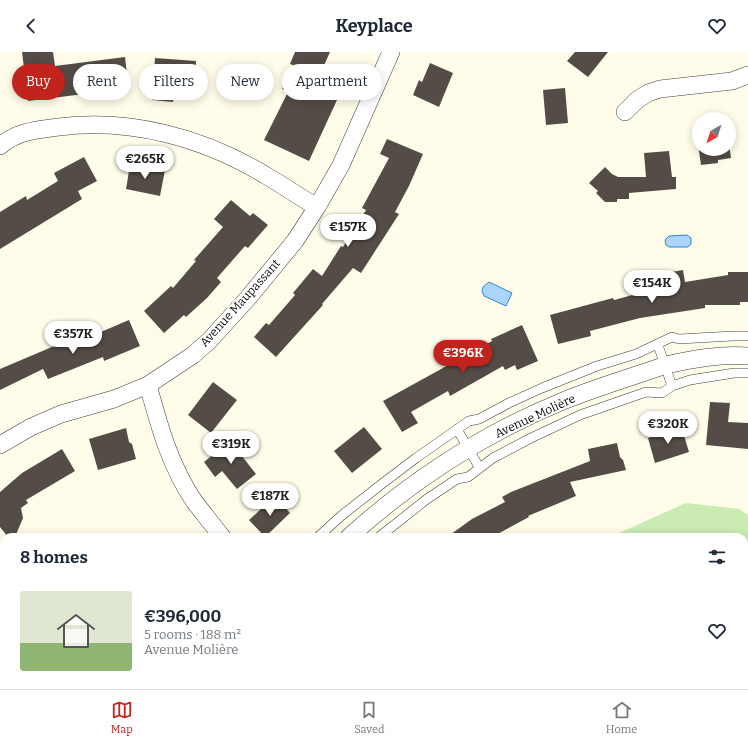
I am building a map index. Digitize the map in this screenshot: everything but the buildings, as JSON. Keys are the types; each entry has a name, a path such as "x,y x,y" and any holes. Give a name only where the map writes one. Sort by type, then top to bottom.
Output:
{"street":[{"name":"Avenue Maupassant","path":"0,445 31,427 61,414 114,399 148,385 193,355 209,341 248,298 295,241 317,207 349,148 391,52"},
{"path":"625,112 637,100 648,93 660,89 732,81 748,75"},
{"path":"0,146 16,135 69,126 102,125 146,129 184,138 230,156 265,174 317,207"},
{"name":"Avenue Molière","path":"354,533 384,507 415,484 468,449 563,401 666,365 705,357 736,355 748,356"},
{"path":"148,385 161,431 179,474 194,500 219,533"}],"lane":[{"path":"323,533 366,496 416,458 469,421 480,419 509,403 567,378 597,366 636,354 658,345 672,337 680,339 748,336"},
{"path":"658,345 672,386"},
{"path":"384,533 427,499 457,479 468,477 479,467 493,458 580,414 646,392 662,393 672,386 690,380 734,373 748,373"},
{"path":"457,429 479,467"}],"green space":[{"path":"686,503 739,509 748,515 748,533 619,533"}],"water":[{"path":"687,235 691,238 691,244 688,247 669,247 666,245 665,240 669,236"},
{"path":"489,282 512,293 506,306 484,296 482,291 483,287"}]}
